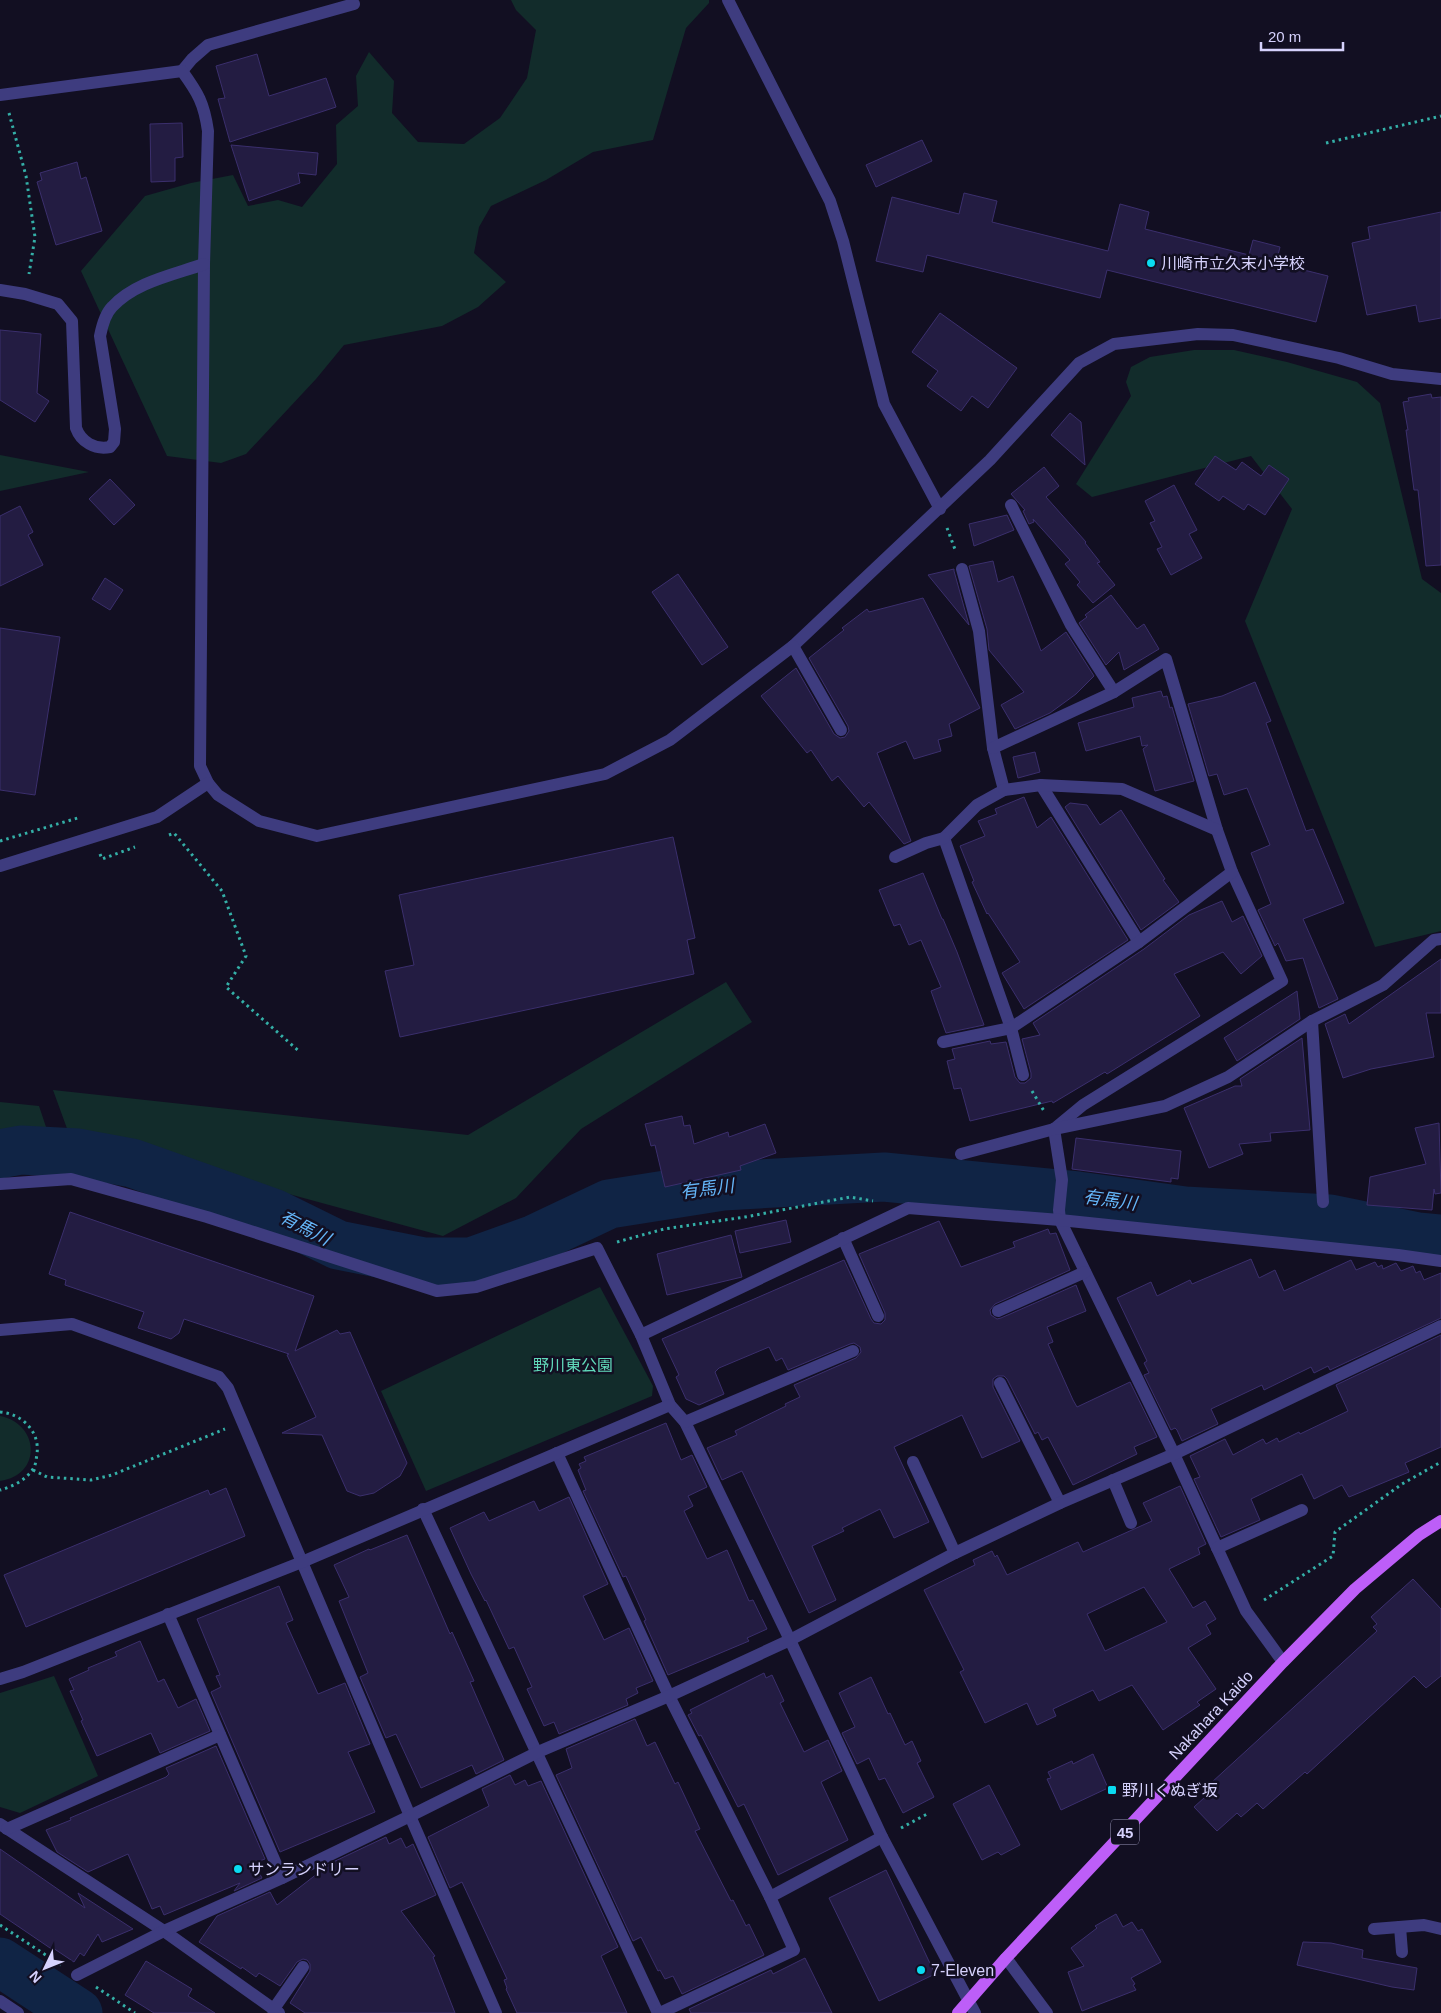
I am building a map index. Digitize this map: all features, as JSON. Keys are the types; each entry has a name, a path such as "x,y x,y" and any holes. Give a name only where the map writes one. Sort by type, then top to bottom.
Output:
{"main road":[{"name":"Nakahara Kaido","path":"958,2013 972,2008 1006,1958 1283,1662 1355,1589 1419,1535 1441,1520"}],"street":[{"path":"728,0 830,201 843,241 884,404 940,509"},
{"path":"2,95 182,70 208,45 354,4"},
{"path":"182,70 194,87 205,109 208,131 204,264 200,766 208,783 218,796 259,821 317,836 605,774 670,740 793,646 990,460 1079,363 1114,344 1198,334 1233,335 1339,358 1392,374 1441,379"},
{"path":"0,290 25,294 58,304 72,321 76,428 79,437 88,444 103,449 110,448 114,442 116,430 100,336 103,323 111,308 138,287 204,264"},
{"path":"1011,505 1071,625 1114,692"},
{"path":"962,569 979,631 993,748 1004,790"},
{"path":"793,646 841,730"},
{"path":"993,748 1114,692 1166,659 1217,830 1232,872 1282,981 1083,1105 1054,1129"},
{"path":"0,866 95,838 157,817 208,783"},
{"path":"895,857 944,838 977,805 1004,790 1041,785 1122,789 1217,830"},
{"path":"1041,785 1139,942"},
{"path":"944,838 1011,1028 1023,1075"},
{"path":"943,1042 1011,1028 1139,942 1232,872"},
{"path":"961,1154 1054,1129 1165,1106 1228,1077 1312,1021 1383,985 1434,940 1441,939"},
{"path":"1312,1021 1323,1202"},
{"path":"1054,1129 1062,1180 1060,1215 1085,1272 1174,1454 1246,1611 1283,1662"},
{"path":"0,1184 71,1179 207,1217 437,1291 476,1287 597,1248 641,1335 670,1404 684,1422 790,1640 882,1837 972,2008"},
{"path":"641,1335 908,1208 1060,1215 1441,1261"},
{"path":"843,1238 878,1316"},
{"path":"998,1311 1085,1272"},
{"path":"0,1330 72,1324 219,1377 228,1388 496,2013"},
{"path":"77,1975 164,1931 282,1878 538,1752 669,1696 790,1640 955,1553 1060,1503 1174,1454 1441,1326"},
{"path":"684,1422 853,1351"},
{"path":"1000,1383 1060,1503"},
{"path":"0,1679 23,1672 302,1562 670,1404"},
{"path":"423,1509 659,2013 794,1950 770,1896 669,1696 556,1453"},
{"path":"913,1462 955,1553"},
{"path":"1113,1480 1131,1523"},
{"path":"1217,1548 1302,1510"},
{"path":"168,1614 282,1878"},
{"path":"4,1827 220,1734"},
{"path":"4,1827 164,1931 276,2011 302,1967"},
{"path":"770,1896 882,1837"},
{"path":"1374,1929 1424,1925 1441,1929"},
{"path":"1400,1927 1402,1952"},
{"path":"1006,1958 1047,2013"},
{"path":"0,2001 18,2013"}],"path":[{"path":"2,95 26,176 35,237 25,294"},
{"path":"1326,144 1441,116"},
{"path":"940,509 962,569"},
{"path":"0,841 82,817"},
{"path":"165,836 174,833 222,891 246,956 226,987 300,1052"},
{"path":"95,838 102,859 138,846"},
{"path":"1023,1075 1054,1129"},
{"path":"597,1248 664,1229 850,1197 908,1208"},
{"path":"0,1412 16,1416 31,1428 36,1439 37,1451 33,1470 12,1487 0,1490"},
{"path":"33,1470 47,1477 91,1480 105,1477 242,1422"},
{"path":"1246,1611 1332,1556 1335,1532 1402,1484 1441,1462"},
{"path":"882,1837 929,1813"}],"green space":[{"path":"511,0 709,0 709,3 686,28 653,140 593,152 546,180 491,206 479,227 474,253 506,282 478,307 442,326 344,345 316,379 246,454 221,463 167,456 81,271 145,196 191,183 233,175 248,206 278,200 302,207 337,164 336,125 358,106 356,76 369,52 394,81 392,113 418,142 464,144 500,118 527,78 536,30 516,10"},
{"path":"1194,350 1234,350 1287,362 1357,382 1380,403 1422,579 1441,593 1441,931 1375,947 1245,621 1292,509 1251,456 1092,497 1076,484 1131,396 1126,382 1131,367 1150,357"},
{"path":"0,455 89,472 0,491"},
{"path":"726,982 752,1022 581,1129 516,1198 443,1236 69,1134 53,1090 468,1135"},
{"path":"0,1102 39,1106 50,1139 0,1144"},
{"name":"野川東公園","path":"600,1287 653,1386 652,1396 426,1491 381,1391"},
{"path":"0,1416 13,1421 23,1429 29,1438 31,1449 29,1460 23,1469 14,1477 0,1481"},
{"path":"54,1676 98,1776 20,1813 0,1807 0,1693"}],"building":[{"path":"257,54 269,96 326,78 336,107 230,142 218,99 225,98 216,66"},
{"path":"182,123 183,157 175,158 175,181 151,182 150,124"},
{"path":"922,140 932,161 876,187 866,165"},
{"path":"231,145 318,153 316,175 298,173 300,183 249,201"},
{"path":"77,162 81,179 86,177 102,231 56,245 37,182 42,180 40,173"},
{"path":"964,193 997,201 992,222 1108,251 1120,204 1149,212 1145,229 1249,255 1253,240 1280,247 1276,263 1328,276 1316,322 1107,270 1100,298 927,255 923,272 876,261 892,197 959,214"},
{"path":"1441,212 1441,318 1419,322 1416,305 1367,315 1352,243 1370,239 1368,227"},
{"path":"940,313 1017,368 988,408 972,396 961,411 927,386 938,371 912,352"},
{"path":"0,330 41,334 37,393 49,401 35,422 0,400"},
{"path":"1431,394 1432,398 1441,397 1441,565 1426,566 1418,490 1414,490 1403,402 1409,401 1408,398"},
{"path":"1070,413 1081,422 1085,465 1051,435"},
{"path":"1215,456 1236,470 1242,462 1261,476 1269,465 1289,479 1265,515 1248,504 1244,510 1223,496 1219,501 1195,484"},
{"path":"1044,467 1059,486 1046,497 1086,542 1100,562 1097,563 1115,585 1093,603 1077,585 1080,582 1065,564 1070,560 1033,519 1034,522 1029,524 1023,511 1025,510 1011,494"},
{"path":"110,479 135,505 114,525 89,499"},
{"path":"1174,485 1197,530 1189,534 1202,558 1171,575 1157,549 1162,547 1150,523 1155,521 1145,501"},
{"path":"20,506 33,532 28,535 43,565 0,586 0,516"},
{"path":"1007,515 1014,530 974,546 969,524"},
{"path":"993,561 998,582 1013,576 1041,651 1066,632 1094,676 1076,694 1050,713 1015,729 1001,705 1024,692 989,650 987,629 969,566"},
{"path":"954,569 954,571 969,625 928,575"},
{"path":"678,574 728,647 702,665 652,592"},
{"path":"105,578 123,590 110,610 92,599"},
{"path":"1111,595 1137,629 1144,624 1159,649 1124,670 1119,652 1106,665 1079,623 1087,617 1085,615"},
{"path":"923,598 980,708 949,724 952,736 938,740 941,751 914,759 906,741 877,753 911,841 904,844 869,802 864,807 838,776 832,781 811,750 807,753 761,696 796,668 834,734 840,738 845,737 849,731 848,726 809,658 844,630 842,628 867,609 869,612"},
{"path":"0,628 60,637 35,795 0,790"},
{"path":"1255,682 1271,721 1266,723 1306,831 1313,829 1344,903 1303,919 1338,999 1319,1008 1303,958 1286,961 1278,943 1275,946 1258,910 1271,904 1251,853 1270,845 1247,788 1224,795 1217,774 1209,776 1188,704 1222,696"},
{"path":"1161,691 1163,697 1167,696 1170,708 1172,707 1194,781 1155,791 1143,749 1148,745 1142,746 1140,736 1086,751 1078,723 1134,707 1132,698"},
{"path":"1035,752 1040,772 1018,778 1013,757"},
{"path":"1024,797 1037,828 1051,817 1128,940 1024,1009 1002,973 1020,962 987,914 972,882 974,881 960,846 985,836 978,821 997,814 995,809"},
{"path":"1070,803 1087,805 1100,825 1121,810 1165,879 1163,880 1179,902 1141,930 1065,807"},
{"path":"673,837 695,938 687,940 694,974 400,1037 385,971 414,965 399,895"},
{"path":"923,873 957,952 984,1025 946,1033 931,991 941,987 921,940 909,945 900,924 894,926 879,890"},
{"path":"1222,901 1232,922 1243,916 1262,956 1241,974 1223,952 1174,974 1200,1016 1107,1074 1105,1072 1053,1103 1052,1101 970,1121 961,1088 954,1089 947,1061 955,1059 952,1049 990,1041 991,1044 1006,1042 1015,1077 1020,1083 1025,1083 1031,1078 1031,1073 1022,1039 1040,1035 1033,1023 1144,949 1189,915"},
{"path":"1441,959 1441,1013 1426,1013 1434,1057 1371,1069 1343,1078 1325,1024 1345,1014 1349,1024"},
{"path":"1297,991 1300,1019 1237,1061 1224,1038"},
{"path":"1302,1038 1310,1130 1270,1133 1271,1141 1239,1144 1243,1154 1209,1168 1184,1108 1235,1086 1242,1086 1240,1079"},
{"path":"682,1116 684,1126 690,1125 694,1144 728,1132 729,1137 765,1124 776,1153 740,1166 741,1170 665,1187 655,1145 651,1146 645,1124"},
{"path":"1439,1123 1441,1193 1435,1194 1434,1189 1432,1210 1367,1205 1370,1177 1426,1164 1415,1128"},
{"path":"1076,1138 1181,1151 1178,1179 1171,1178 1171,1182 1072,1169"},
{"path":"70,1212 314,1296 295,1351 337,1330 340,1334 350,1332 407,1463 400,1476 374,1493 360,1496 347,1491 322,1435 282,1433 316,1417 287,1355 289,1354 184,1319 179,1333 171,1339 138,1328 144,1312 65,1285 66,1280 49,1274"},
{"path":"786,1220 791,1242 740,1253 735,1231"},
{"path":"939,1221 961,1267 1015,1247 1013,1242 1048,1229 1050,1234 1056,1233 1070,1270 995,1304 990,1310 991,1315 997,1319 1001,1318 1076,1285 1086,1311 1047,1327 1053,1342 1048,1344 1073,1400 1077,1407 1130,1382 1157,1437 1134,1447 1137,1454 1073,1485 1048,1437 1042,1440 1038,1432 1035,1434 1007,1379 1004,1376 997,1376 993,1379 993,1387 1020,1441 982,1458 962,1415 894,1447 929,1522 894,1538 880,1509 842,1528 844,1531 812,1546 836,1600 809,1613 742,1471 722,1480 707,1448 737,1435 735,1431 800,1397 794,1385 856,1358 861,1352 860,1347 854,1343 850,1344 788,1370 782,1358 776,1361 769,1347 719,1368 715,1372 724,1394 699,1405 686,1399 676,1377 679,1375 662,1339 844,1260 871,1319 874,1323 881,1324 885,1320 885,1313 859,1254"},
{"path":"731,1235 742,1277 667,1295 657,1254"},
{"path":"1251,1259 1259,1278 1275,1270 1284,1291 1351,1260 1356,1270 1375,1262 1378,1267 1382,1265 1383,1269 1396,1263 1401,1271 1413,1266 1416,1273 1420,1271 1424,1280 1441,1273 1441,1318 1330,1370 1328,1366 1314,1373 1311,1367 1264,1390 1262,1385 1211,1409 1218,1424 1182,1441 1175,1428 1171,1430 1144,1375 1149,1373 1144,1363 1147,1361 1117,1298 1151,1282 1157,1296 1190,1280 1192,1284"},
{"path":"1441,1335 1441,1447 1405,1463 1409,1472 1349,1497 1342,1485 1314,1499 1302,1474 1251,1499 1260,1520 1221,1537 1194,1479 1200,1477 1190,1456 1225,1439 1233,1455 1263,1439 1266,1444 1277,1438 1279,1442 1348,1411 1336,1385"},
{"path":"666,1423 681,1460 692,1455 707,1487 688,1496 693,1506 684,1511 707,1559 727,1550 749,1601 753,1600 767,1629 747,1638 749,1641 668,1675 626,1576 623,1577 583,1491 586,1490 578,1470 581,1468 579,1464 586,1461 584,1457"},
{"path":"1180,1486 1206,1544 1198,1548 1200,1554 1169,1569 1193,1608 1205,1601 1216,1619 1206,1625 1211,1634 1188,1648 1216,1689 1197,1702 1200,1705 1163,1730 1132,1685 1099,1701 1093,1690 1053,1709 1056,1716 1037,1725 1027,1703 985,1723 960,1672 964,1670 924,1590 975,1565 973,1560 992,1551 995,1557 997,1555 1007,1575 1078,1542 1083,1552 1152,1521 1143,1503","holes":["1144,1587 1167,1622 1105,1651 1087,1614"]},
{"path":"226,1488 245,1536 26,1627 4,1575 208,1490 210,1495"},
{"path":"569,1497 608,1584 583,1596 604,1640 629,1628 653,1681 636,1688 638,1693 626,1699 628,1705 559,1734 554,1722 544,1726 527,1689 532,1687 514,1647 509,1649 450,1528 484,1512 489,1521 534,1501 539,1511"},
{"path":"407,1535 450,1634 452,1632 474,1681 470,1682 504,1760 476,1774 472,1765 421,1788 396,1734 386,1738 360,1677 368,1673 339,1601 349,1597 334,1565"},
{"path":"1413,1579 1441,1609 1441,1676 1426,1688 1414,1676 1307,1774 1305,1772 1263,1809 1257,1803 1241,1817 1237,1813 1217,1831 1194,1807 1215,1788 1211,1783 1377,1631 1373,1627 1377,1624 1371,1617"},
{"path":"279,1586 293,1620 286,1623 318,1694 345,1683 370,1744 348,1752 375,1812 280,1852 211,1692 221,1687 216,1676 220,1675 197,1619"},
{"path":"140,1641 158,1682 164,1679 178,1708 196,1699 210,1731 160,1753 151,1733 97,1756 70,1691 74,1690 69,1679 89,1670 88,1668 117,1656 115,1652"},
{"path":"764,1673 766,1678 772,1675 784,1701 780,1703 804,1752 828,1740 842,1771 821,1782 848,1840 778,1875 744,1804 738,1807 701,1735 699,1736 688,1715 692,1713 690,1710"},
{"path":"871,1677 905,1745 912,1741 921,1761 917,1763 934,1797 903,1813 885,1778 879,1780 869,1758 857,1764 842,1733 855,1727 839,1693"},
{"path":"635,1719 647,1746 655,1742 675,1784 678,1782 700,1829 695,1831 731,1901 733,1900 746,1926 749,1924 764,1955 682,1994 673,1976 665,1979 660,1970 658,1971 641,1937 633,1941 556,1775 572,1768 566,1749"},
{"path":"216,1746 265,1859 254,1863 262,1878 234,1891 240,1883 164,1915 160,1906 152,1909 128,1854 88,1872 57,1852 46,1830 166,1777 169,1774 166,1768"},
{"path":"1093,1754 1108,1788 1061,1810 1047,1779 1051,1778 1048,1772 1072,1761 1073,1764"},
{"path":"510,1775 515,1785 525,1780 528,1786 541,1781 618,1947 601,1956 627,2013 517,2013 506,1989 504,1980 507,1979 462,1882 450,1888 428,1837 489,1806 482,1789"},
{"path":"989,1785 1020,1845 1001,1855 998,1852 982,1860 953,1804"},
{"path":"386,1837 389,1844 401,1838 406,1848 413,1844 436,1895 401,1911 435,1956 433,1957 455,2013 305,2013 290,2003 310,1971 310,1964 307,1960 303,1959 297,1962 280,1986 259,1973 256,1977 242,1967 241,1969 199,1942 217,1916 270,1892 277,1905 331,1863"},
{"path":"0,1849 85,1908 78,1893 133,1929 102,1942 98,1934 84,1956 80,1953 74,1962 53,1948 53,1950 0,1914"},
{"path":"886,1870 935,1974 879,2001 829,1898"},
{"path":"1116,1914 1123,1927 1132,1922 1138,1931 1142,1929 1161,1962 1131,1978 1136,1990 1082,2011 1068,1972 1084,1966 1071,1948 1097,1928 1095,1926"},
{"path":"1303,1942 1331,1943 1363,1950 1362,1958 1417,1968 1414,1990 1392,1987 1297,1965"},
{"path":"805,1958 832,2013 691,2013 689,2009 771,1970 773,1974"},
{"path":"146,1961 192,1989 188,1996 215,2013 154,2013 125,1995"}],"waterway":[{"name":"有馬川","path":"0,1154 21,1150 78,1153 132,1163 273,1213 338,1245 424,1262 471,1262 535,1239 609,1204 723,1186 884,1177 1078,1196 1185,1211 1330,1219 1418,1237 1441,1239"},
{"path":"0,1962 78,2013"}],"place":[{"name":"川崎市立久末小学校","path":"1151,263"},
{"name":"野川くぬぎ坂","path":"1112,1790"},
{"name":"サンランドリー","path":"238,1869"},
{"name":"7-Eleven","path":"921,1970"}]}
